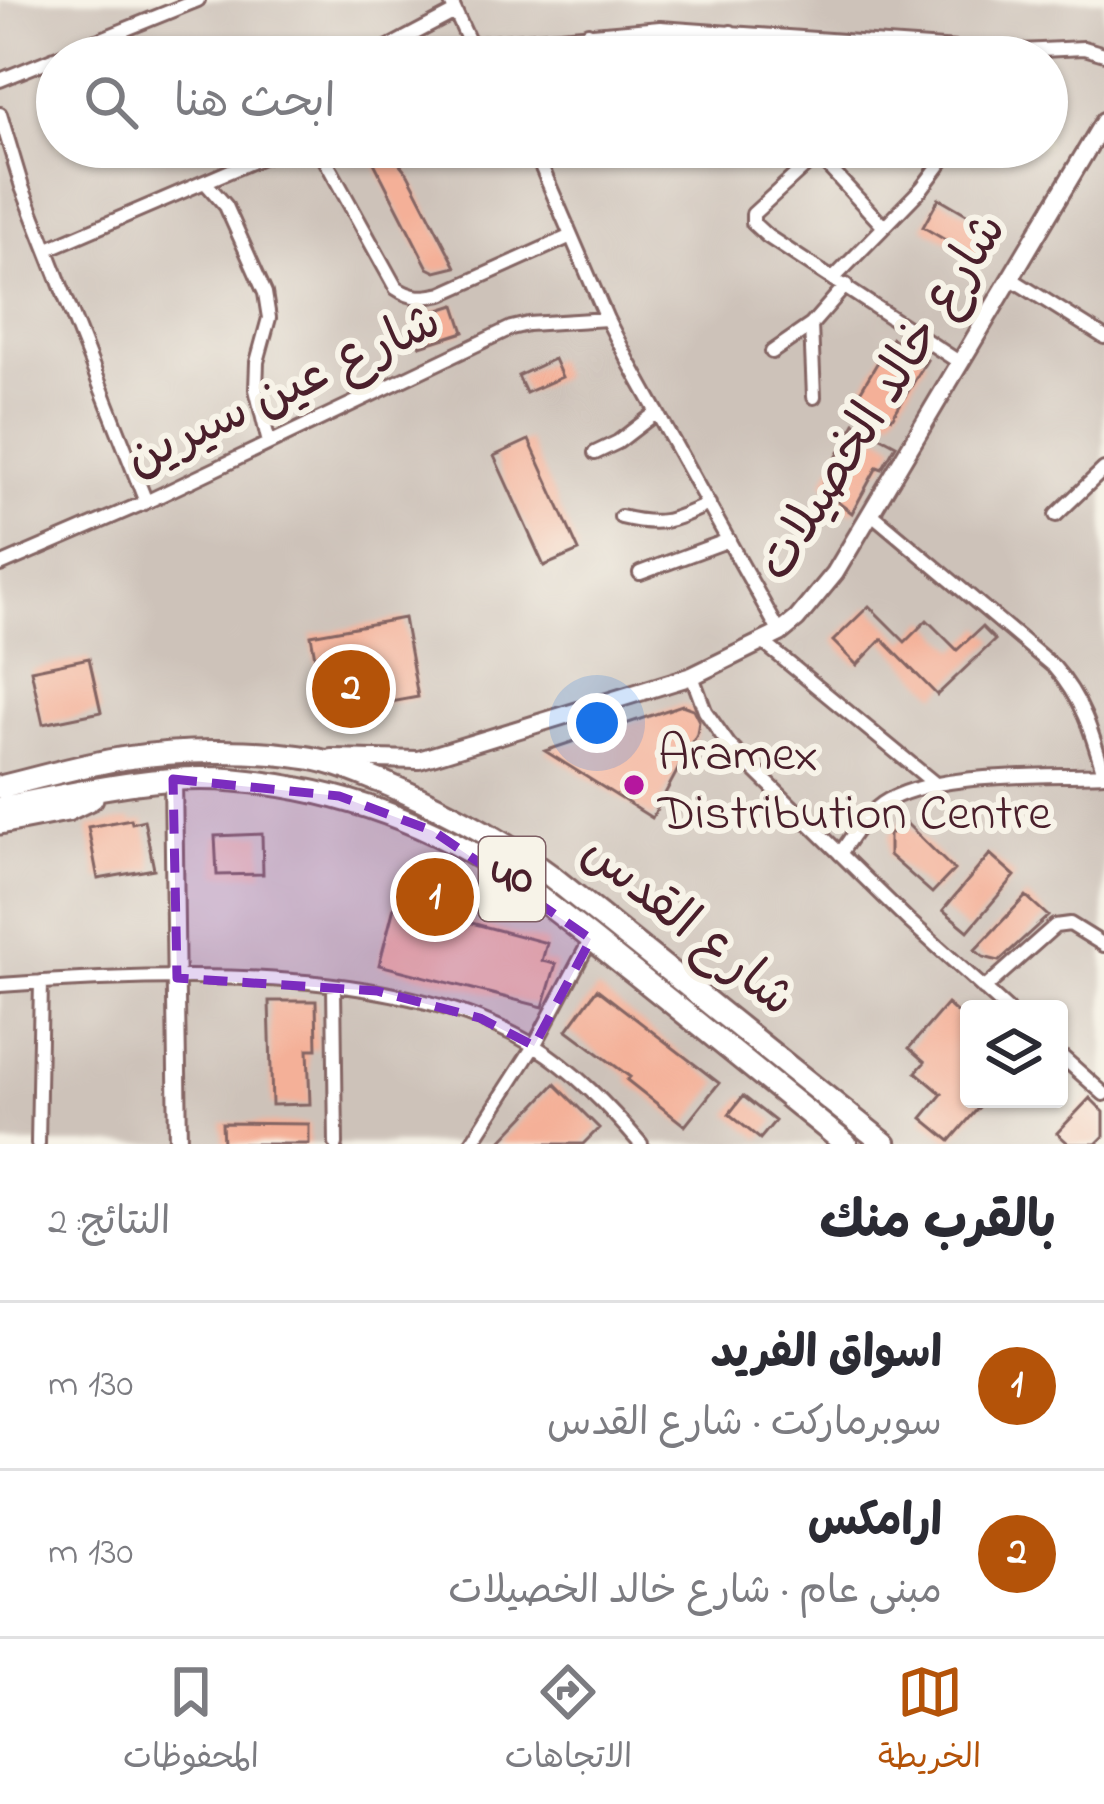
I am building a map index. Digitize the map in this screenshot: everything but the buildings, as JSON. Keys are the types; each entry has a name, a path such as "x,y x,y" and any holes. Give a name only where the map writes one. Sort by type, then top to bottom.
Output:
{"highway":[{"name":"شارع القدس","path":"0,787 122,759 209,752 304,757 402,790 483,830 551,875 885,1144"},
{"name":"شارع القدس","path":"0,808 173,779 233,780 339,796 433,831 520,884 846,1144"},
{"path":"0,823 67,810 107,787"}],"street":[{"path":"109,36 198,0"},
{"path":"404,36 452,6 466,36"},
{"path":"569,36 660,28 771,36"},
{"path":"728,36 731,32"},
{"path":"1068,49 1104,54"},
{"path":"0,80 36,65"},
{"path":"0,114 22,187 146,502"},
{"name":"شارع خالد الخصيلات","path":"304,757 419,760 692,676 772,638 808,607 835,573 1104,122"},
{"path":"48,249 237,168"},
{"path":"330,168 388,274 407,296 442,294 571,236"},
{"path":"541,168 608,319 729,540 772,638 934,783"},
{"path":"798,168 753,214 766,236 959,362"},
{"path":"830,168 884,227"},
{"path":"772,352 812,325 840,281 939,168"},
{"path":"205,182 226,206 265,293 269,318 256,362 256,389 269,443"},
{"path":"1010,278 1104,337"},
{"name":"شارع عين سيرين","path":"0,565 146,502 512,328 608,319"},
{"path":"812,325 814,397"},
{"path":"595,453 657,412"},
{"path":"1056,515 1102,473"},
{"path":"621,518 648,524 668,522 709,504"},
{"path":"840,854 857,828 883,804 934,783 1104,774 1072,687 872,514"},
{"path":"640,573 729,540"},
{"path":"692,676 705,711 729,745 997,1000"},
{"path":"402,790 408,771 419,760"},
{"path":"173,779 178,1144"},
{"path":"984,989 1054,926 1070,925 1104,945"},
{"path":"471,1144 534,1046 591,939"},
{"path":"0,985 176,978 274,980 414,998 480,1018 534,1046 578,1078 641,1144"},
{"path":"38,1144 41,982"},
{"path":"334,986 336,1144"},
{"path":"1068,1062 1104,1094"}],"highlighted area":[{"path":"173,779 339,796 433,831 591,939 534,1046 480,1018 377,991 177,978"}],"shaded area":[{"path":"0,0 1104,0 1104,1144 0,1144"}],"place":[{"name":"ارامكس","path":"351,689"},
{"name":"Aramex Distribution Centre","path":"634,785"},
{"name":"اسواق الفريد","path":"435,897"}]}
